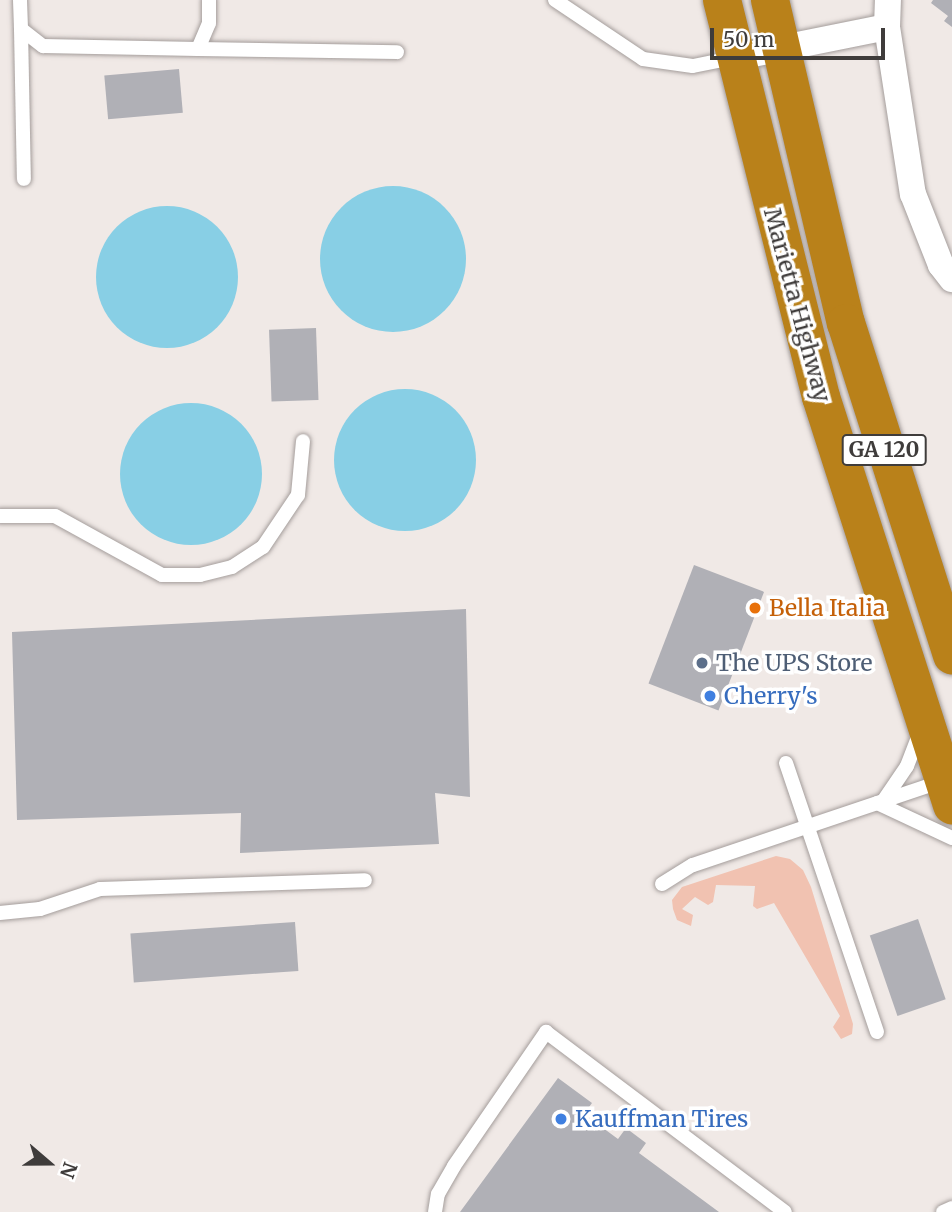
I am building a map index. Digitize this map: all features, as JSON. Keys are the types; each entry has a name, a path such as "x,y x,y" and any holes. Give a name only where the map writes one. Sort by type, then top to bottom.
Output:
{"highway":[{"name":"Marietta Highway","path":"722,0 733,58 821,397 948,793"},
{"name":"Marietta Highway","path":"770,0 779,48 846,323 952,656"}],"street":[{"path":"888,0 887,27 914,194 941,265 952,279"},
{"path":"733,58 887,27"}],"lane":[{"path":"20,0 24,180"},
{"path":"198,49 209,23 209,0"},
{"path":"555,0 643,59 693,66 733,58"},
{"path":"21,29 43,46 397,52"},
{"path":"0,516 55,516 162,575 201,575 232,567 263,547 299,495 303,441"},
{"path":"880,802 907,766 923,717"},
{"path":"786,763 877,1032"},
{"path":"662,884 693,865 880,802 948,793"},
{"path":"880,802 952,838"},
{"path":"0,913 40,909 100,889 365,880"},
{"path":"435,1212 438,1194 454,1166 546,1032 785,1212"},
{"path":"943,1212 952,1208"}],"shaded area":[{"path":"776,856 790,859 803,870 811,887 853,1024 852,1034 841,1039 833,1027 840,1016 774,903 757,909 753,906 755,886 716,885 713,902 708,905 695,897 682,909 693,915 691,926 677,920 673,909 672,900 682,887"}],"water":[{"path":"393,186 421,192 445,207 460,231 466,259 460,287 445,311 421,326 393,332 365,326 341,311 326,287 320,259 326,231 341,207 365,192"},
{"path":"167,206 194,212 217,227 232,250 238,277 232,304 217,327 194,342 167,348 140,342 117,327 102,304 96,277 102,250 117,227 140,212"},
{"path":"405,389 432,395 455,410 470,433 476,460 470,487 455,510 432,525 405,531 378,525 355,510 340,487 334,460 340,433 355,410 378,395"},
{"path":"191,403 218,409 241,424 256,447 262,474 256,501 241,524 218,539 191,545 164,539 141,524 126,501 120,474 126,447 141,424 164,409"}],"building":[{"path":"933,0 952,0 952,27 944,21 948,16 931,3"},
{"path":"179,69 183,113 108,119 104,76"},
{"path":"316,328 319,400 272,402 269,330"},
{"path":"694,565 764,592 719,710 648,684"},
{"path":"466,609 470,797 435,793 439,844 240,853 241,813 17,820 12,632"},
{"path":"918,919 946,999 897,1016 870,936"},
{"path":"295,922 298,971 134,982 130,934"},
{"path":"558,1078 592,1103 584,1114 618,1139 626,1128 646,1143 639,1153 719,1212 460,1212"}],"place":[{"name":"Bella Italia","path":"755,608"},
{"name":"The UPS Store","path":"702,663"},
{"name":"Cherry's","path":"710,696"},
{"name":"Kauffman Tires","path":"561,1119"}]}
